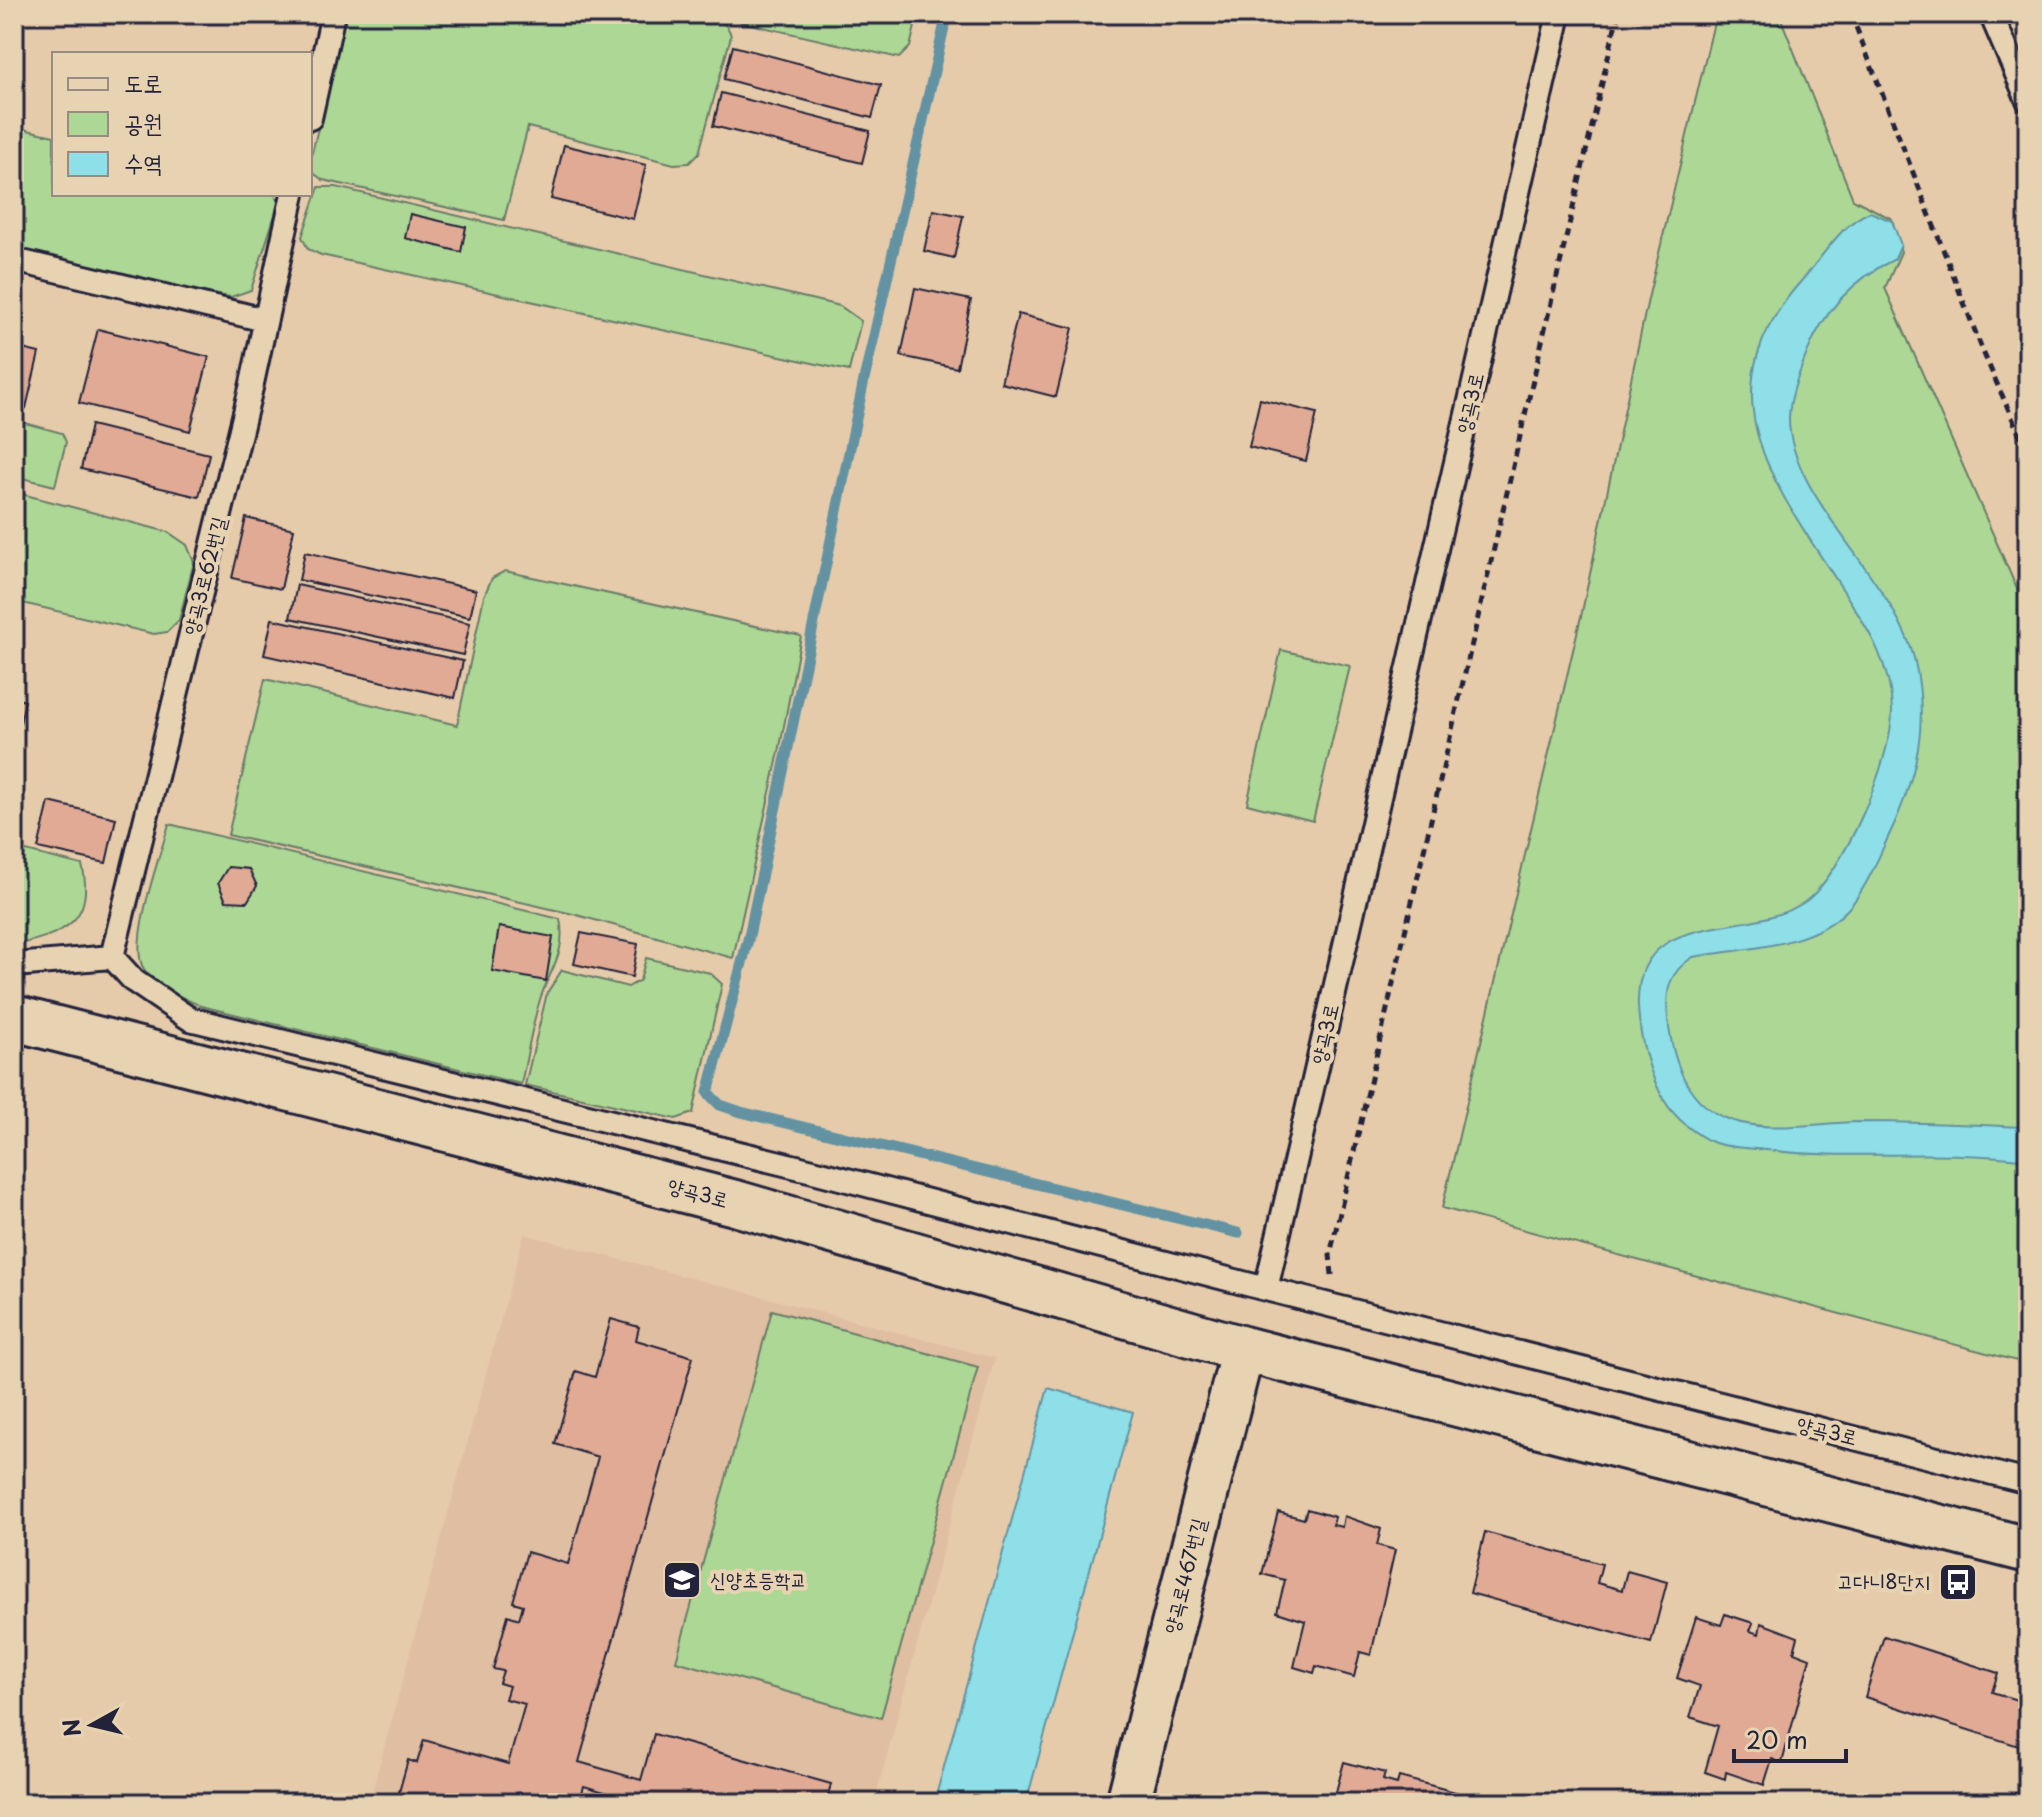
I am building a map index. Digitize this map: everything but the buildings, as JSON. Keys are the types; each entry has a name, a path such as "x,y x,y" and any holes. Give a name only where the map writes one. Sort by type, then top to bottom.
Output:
{"street":[{"name":"양곡3로","path":"14,1018 735,1203 1243,1349 2028,1550"},
{"name":"양곡로467번길","path":"1128,1803 1243,1349"}],"lane":[{"path":"312,109 333,14"},
{"name":"양곡3로","path":"1559,14 1266,1289 2028,1482"},
{"path":"1991,14 2028,100"},
{"name":"양곡3로62번길","path":"112,957 293,196"},
{"path":"14,260 265,320"},
{"path":"14,965 112,957 134,981 190,1019 813,1171 1266,1289"}],"path":[{"path":"1343,1285 1332,1274 1330,1255 1618,14"},
{"path":"1851,14 1984,354 2028,454"}],"shaded area":[{"name":"신양초등학교","path":"524,1234 995,1358 874,1803 369,1803"}],"green space":[{"path":"346,14 696,14 722,22 731,36 699,153 689,163 674,164 528,127 504,220 323,180 312,172 312,153"},
{"path":"735,14 918,14 910,47 899,58 741,22"},
{"path":"1716,14 1779,14 1853,199 1892,219 1901,252 1885,288 2028,614 2028,1364 1442,1208 1582,612 1648,299"},
{"path":"14,127 52,136 52,196 275,196 279,202 251,290 231,297 14,252"},
{"path":"319,187 336,187 840,306 861,321 849,371 321,255 308,249 302,237"},
{"path":"14,420 62,433 66,442 55,486 14,476"},
{"path":"14,492 168,532 187,545 194,562 179,620 167,632 154,634 14,601"},
{"path":"505,571 801,636 779,752 733,958 573,914 228,835 265,679 457,725 484,596 492,578"},
{"path":"1281,650 1350,666 1313,821 1247,804"},
{"path":"169,824 560,919 560,948 539,1002 521,1084 201,1006 163,987 144,969 140,940 147,898"},
{"path":"14,848 82,865 85,884 80,912 72,922 47,936 14,945"},
{"path":"646,958 710,973 722,984 693,1113 676,1119 525,1085 547,993 562,970 628,987 640,980"},
{"path":"772,1310 978,1367 881,1718 676,1661"}],"water":[{"path":"1870,212 1892,221 1901,245 1895,259 1853,286 1831,310 1814,338 1798,377 1789,417 1793,447 1805,477 1887,600 1904,631 1915,662 1921,706 1914,769 1877,862 1847,910 1832,923 1795,939 1693,957 1679,969 1670,983 1667,999 1670,1033 1677,1062 1689,1087 1708,1108 1736,1122 1769,1127 1876,1122 2028,1128 2028,1160 1963,1155 1832,1155 1715,1143 1693,1131 1668,1106 1649,1067 1641,1031 1638,1007 1642,975 1654,953 1673,939 1779,914 1803,903 1818,889 1849,843 1884,756 1892,710 1882,660 1859,616 1772,474 1758,437 1752,399 1756,361 1772,321 1833,242 1850,224"},
{"path":"1048,1388 1133,1412 1026,1803 934,1803"}],"waterway":[{"path":"947,14 864,380 749,936 708,1093 720,1105 741,1112 1238,1233"}],"place":[{"name":"신양초등학교","path":"682,1580"},
{"name":"고다니8단지","path":"1958,1582"}]}
